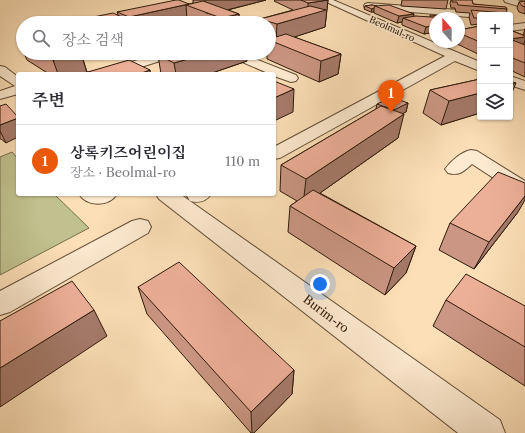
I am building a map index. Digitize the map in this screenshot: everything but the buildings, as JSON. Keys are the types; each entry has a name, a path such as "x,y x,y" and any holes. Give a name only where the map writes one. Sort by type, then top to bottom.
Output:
{"street":[{"name":"Beolmal-ro","path":"326,0 477,66"},
{"path":"508,0 525,5"},
{"path":"342,7 361,5 477,14"},
{"path":"513,26 523,20"},
{"path":"421,42 429,41"},
{"path":"276,153 455,56"},
{"path":"112,72 152,60"},
{"path":"247,60 291,78"},
{"path":"0,70 16,82"},
{"path":"513,81 525,86"},
{"path":"0,95 16,91"},
{"path":"455,168 471,155 525,190"},
{"path":"91,196 93,198 101,196"},
{"name":"Burim-ro","path":"169,196 487,433"},
{"path":"0,304 140,227"}],"green space":[{"path":"12,152 16,157 16,196 56,196 89,228 0,275 0,157"}],"place":[{"name":"상록키즈어린이집","path":"391,113"}]}
